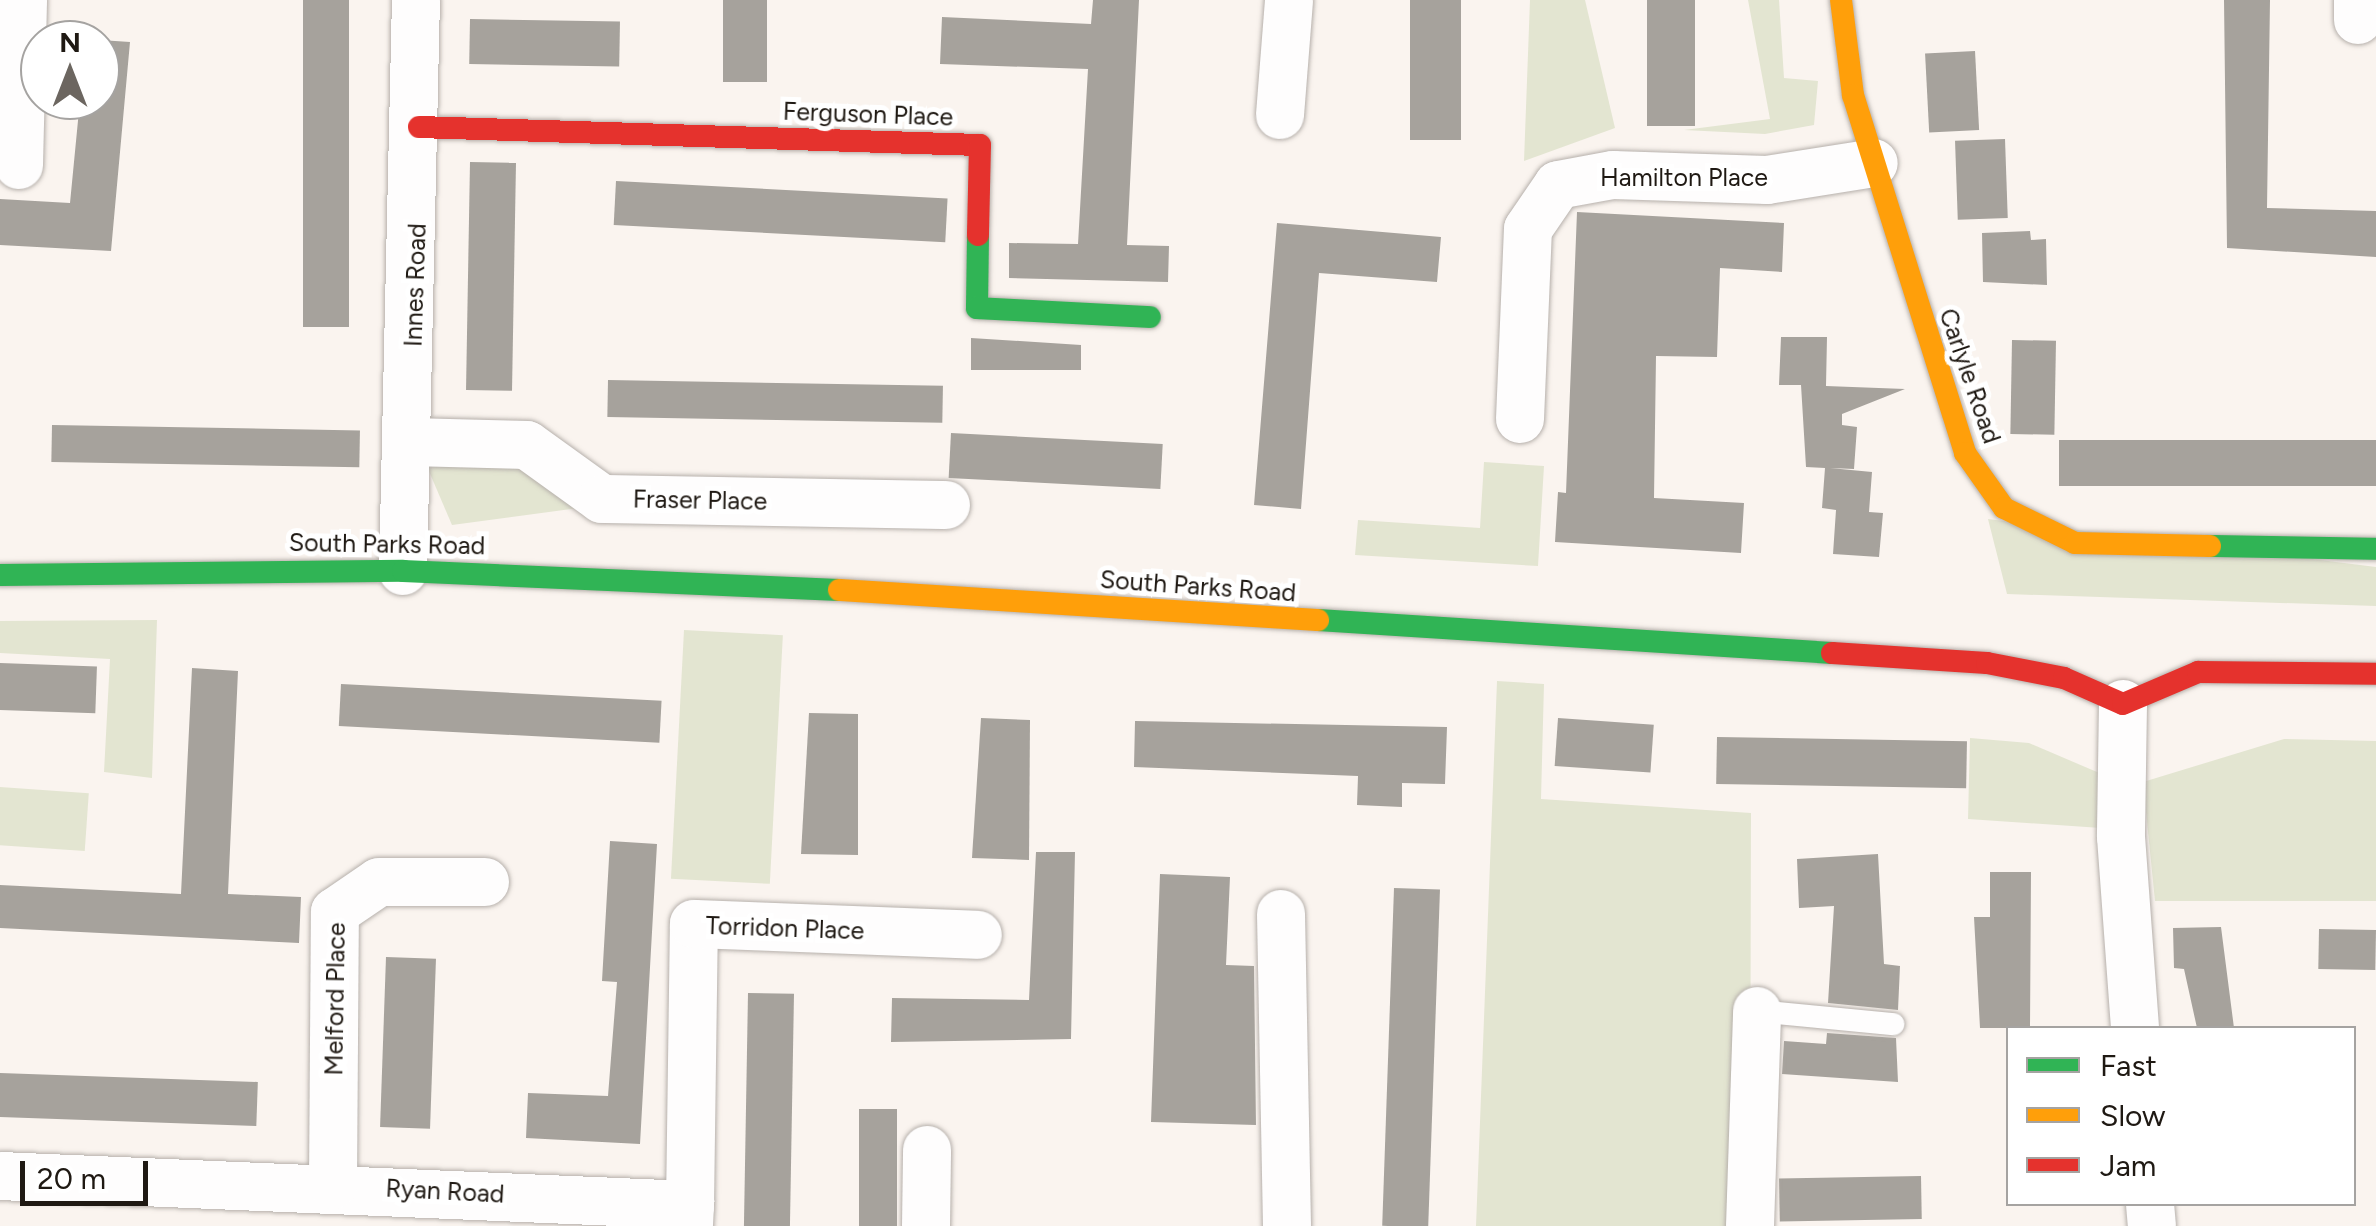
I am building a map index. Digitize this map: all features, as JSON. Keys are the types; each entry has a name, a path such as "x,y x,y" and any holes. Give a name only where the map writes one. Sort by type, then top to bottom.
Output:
{"street":[{"path":"19,164 24,0"},
{"name":"Innes Road","path":"403,571 419,127 416,0"},
{"path":"1280,115 1289,0"},
{"name":"Carlyle Road","path":"1841,0 1874,163 1965,453 2018,520 2075,543 2376,549"},
{"name":"Ferguson Place","path":"419,127 980,145 978,308 1150,318"},
{"name":"Hamilton Place","path":"1520,419 1528,229 1558,185 1614,175 1768,180 1874,163"},
{"name":"Fraser Place","path":"410,442 527,445 602,499 946,504"},
{"name":"South Parks Road","path":"0,575 403,571 1987,663 2064,678 2124,704"},
{"path":"2135,1026 2121,836 2124,704 2198,672 2376,674"},
{"name":"Melford Place","path":"333,1185 335,912 379,882 484,882"},
{"path":"1281,914 1288,1226"},
{"name":"Torridon Place","path":"690,1216 694,924 978,935"},
{"path":"1750,1226 1757,1011"},
{"path":"926,1226 927,1150"},
{"name":"Ryan Road","path":"0,1176 333,1185 690,1216"}],"lane":[{"path":"1757,1011 1893,1024"}],"green space":[{"path":"1530,0 1585,0 1615,128 1524,161"},
{"path":"1748,0 1779,0 1784,78 1818,81 1814,125 1765,134 1684,130 1770,119"},
{"path":"425,462 529,465 586,507 452,525"},
{"path":"1484,462 1544,466 1538,566 1355,555 1358,520 1480,528"},
{"path":"1988,519 2376,567 2376,606 2007,594"},
{"path":"157,620 152,778 104,772 110,659 0,653 0,621"},
{"path":"684,630 783,635 770,884 671,879"},
{"path":"1497,681 1544,684 1541,799 1751,813 1750,1226 1476,1226"},
{"path":"1970,738 2029,743 2104,775 2101,828 1968,819"},
{"path":"2284,739 2376,741 2376,901 2155,901 2143,782"},
{"path":"0,787 89,793 85,851 0,845"}],"building":[{"path":"303,0 349,0 349,327 303,327"},
{"path":"723,0 767,0 767,82 723,82"},
{"path":"1093,0 1139,0 1127,245 1169,246 1168,282 1009,278 1009,243 1078,244 1088,69 940,64 942,17 1091,24"},
{"path":"1410,0 1461,0 1461,140 1410,140"},
{"path":"1647,0 1695,0 1695,126 1647,126"},
{"path":"2224,0 2270,0 2267,208 2376,211 2376,257 2227,248"},
{"path":"470,19 620,22 619,67 469,64"},
{"path":"120,41 130,42 111,251 0,245 0,199 70,203 78,120 120,120"},
{"path":"1975,51 1979,130 1929,133 1925,54"},
{"path":"2005,139 2008,218 1958,220 1955,141"},
{"path":"470,162 516,163 512,391 466,390"},
{"path":"616,181 948,198 945,242 614,225"},
{"path":"1577,212 1784,223 1782,272 1720,268 1717,357 1656,356 1654,498 1744,503 1741,553 1555,542 1558,492 1566,493"},
{"path":"1277,223 1441,237 1437,282 1319,273 1301,509 1254,505"},
{"path":"2030,231 2031,240 2046,239 2047,285 1983,282 1982,233"},
{"path":"1781,337 1827,337 1826,386 1905,389 1842,414 1842,425 1857,427 1854,469 1830,468 1872,472 1869,512 1883,513 1879,557 1833,554 1836,510 1822,508 1825,468 1806,467 1801,385 1779,385"},
{"path":"971,338 1081,345 1081,370 971,370"},
{"path":"2012,340 2056,341 2054,435 2010,434"},
{"path":"608,380 943,386 942,423 607,417"},
{"path":"52,425 360,430 359,467 51,462"},
{"path":"951,433 1163,444 1160,489 949,478"},
{"path":"2059,440 2376,440 2376,486 2059,486"},
{"path":"0,663 97,666 95,713 0,710"},
{"path":"192,668 238,671 228,894 301,897 299,943 0,928 0,885 181,894"},
{"path":"341,684 662,701 659,743 339,726"},
{"path":"809,713 858,714 858,855 801,854"},
{"path":"981,718 1030,720 1029,860 972,858"},
{"path":"1558,718 1654,725 1650,773 1555,766"},
{"path":"1135,721 1447,727 1445,784 1402,783 1402,807 1357,805 1358,776 1134,767"},
{"path":"1717,737 1967,741 1966,788 1716,784"},
{"path":"610,841 657,844 640,1144 526,1138 528,1093 608,1096 617,982 602,981"},
{"path":"1036,852 1075,852 1071,1039 891,1042 892,998 1029,1000"},
{"path":"1878,854 1884,964 1900,966 1898,1010 1828,1003 1834,906 1799,908 1797,859"},
{"path":"1990,872 2031,872 2030,1026 1980,1028 1974,917 1990,917"},
{"path":"1160,874 1230,877 1226,965 1254,966 1256,1125 1151,1122"},
{"path":"1394,888 1440,890 1428,1226 1382,1226"},
{"path":"2221,927 2234,1026 2197,1026 2184,969 2174,968 2173,928"},
{"path":"2319,929 2376,930 2375,970 2318,969"},
{"path":"386,957 436,959 430,1129 380,1127"},
{"path":"748,993 794,994 790,1226 744,1226"},
{"path":"1827,1033 1896,1038 1898,1082 1782,1074 1784,1041 1826,1044"},
{"path":"0,1073 258,1082 256,1126 0,1117"},
{"path":"859,1109 897,1109 897,1226 859,1226"},
{"path":"1921,1176 1922,1219 1780,1221 1779,1178"}],"traffic: fast":[{"path":"978,235 977,308 1150,317"},
{"path":"2210,546 2376,549"},
{"path":"0,575 403,571 839,590"},
{"path":"1318,620 1832,653"}],"traffic: slow":[{"path":"1841,0 1853,95 1965,453 2004,508 2075,543 2210,546"},
{"path":"839,590 1318,620"}],"traffic: jam":[{"path":"419,127 980,145 978,235"},
{"path":"1832,653 1987,663 2064,678 2123,704 2198,672 2376,674"}]}
